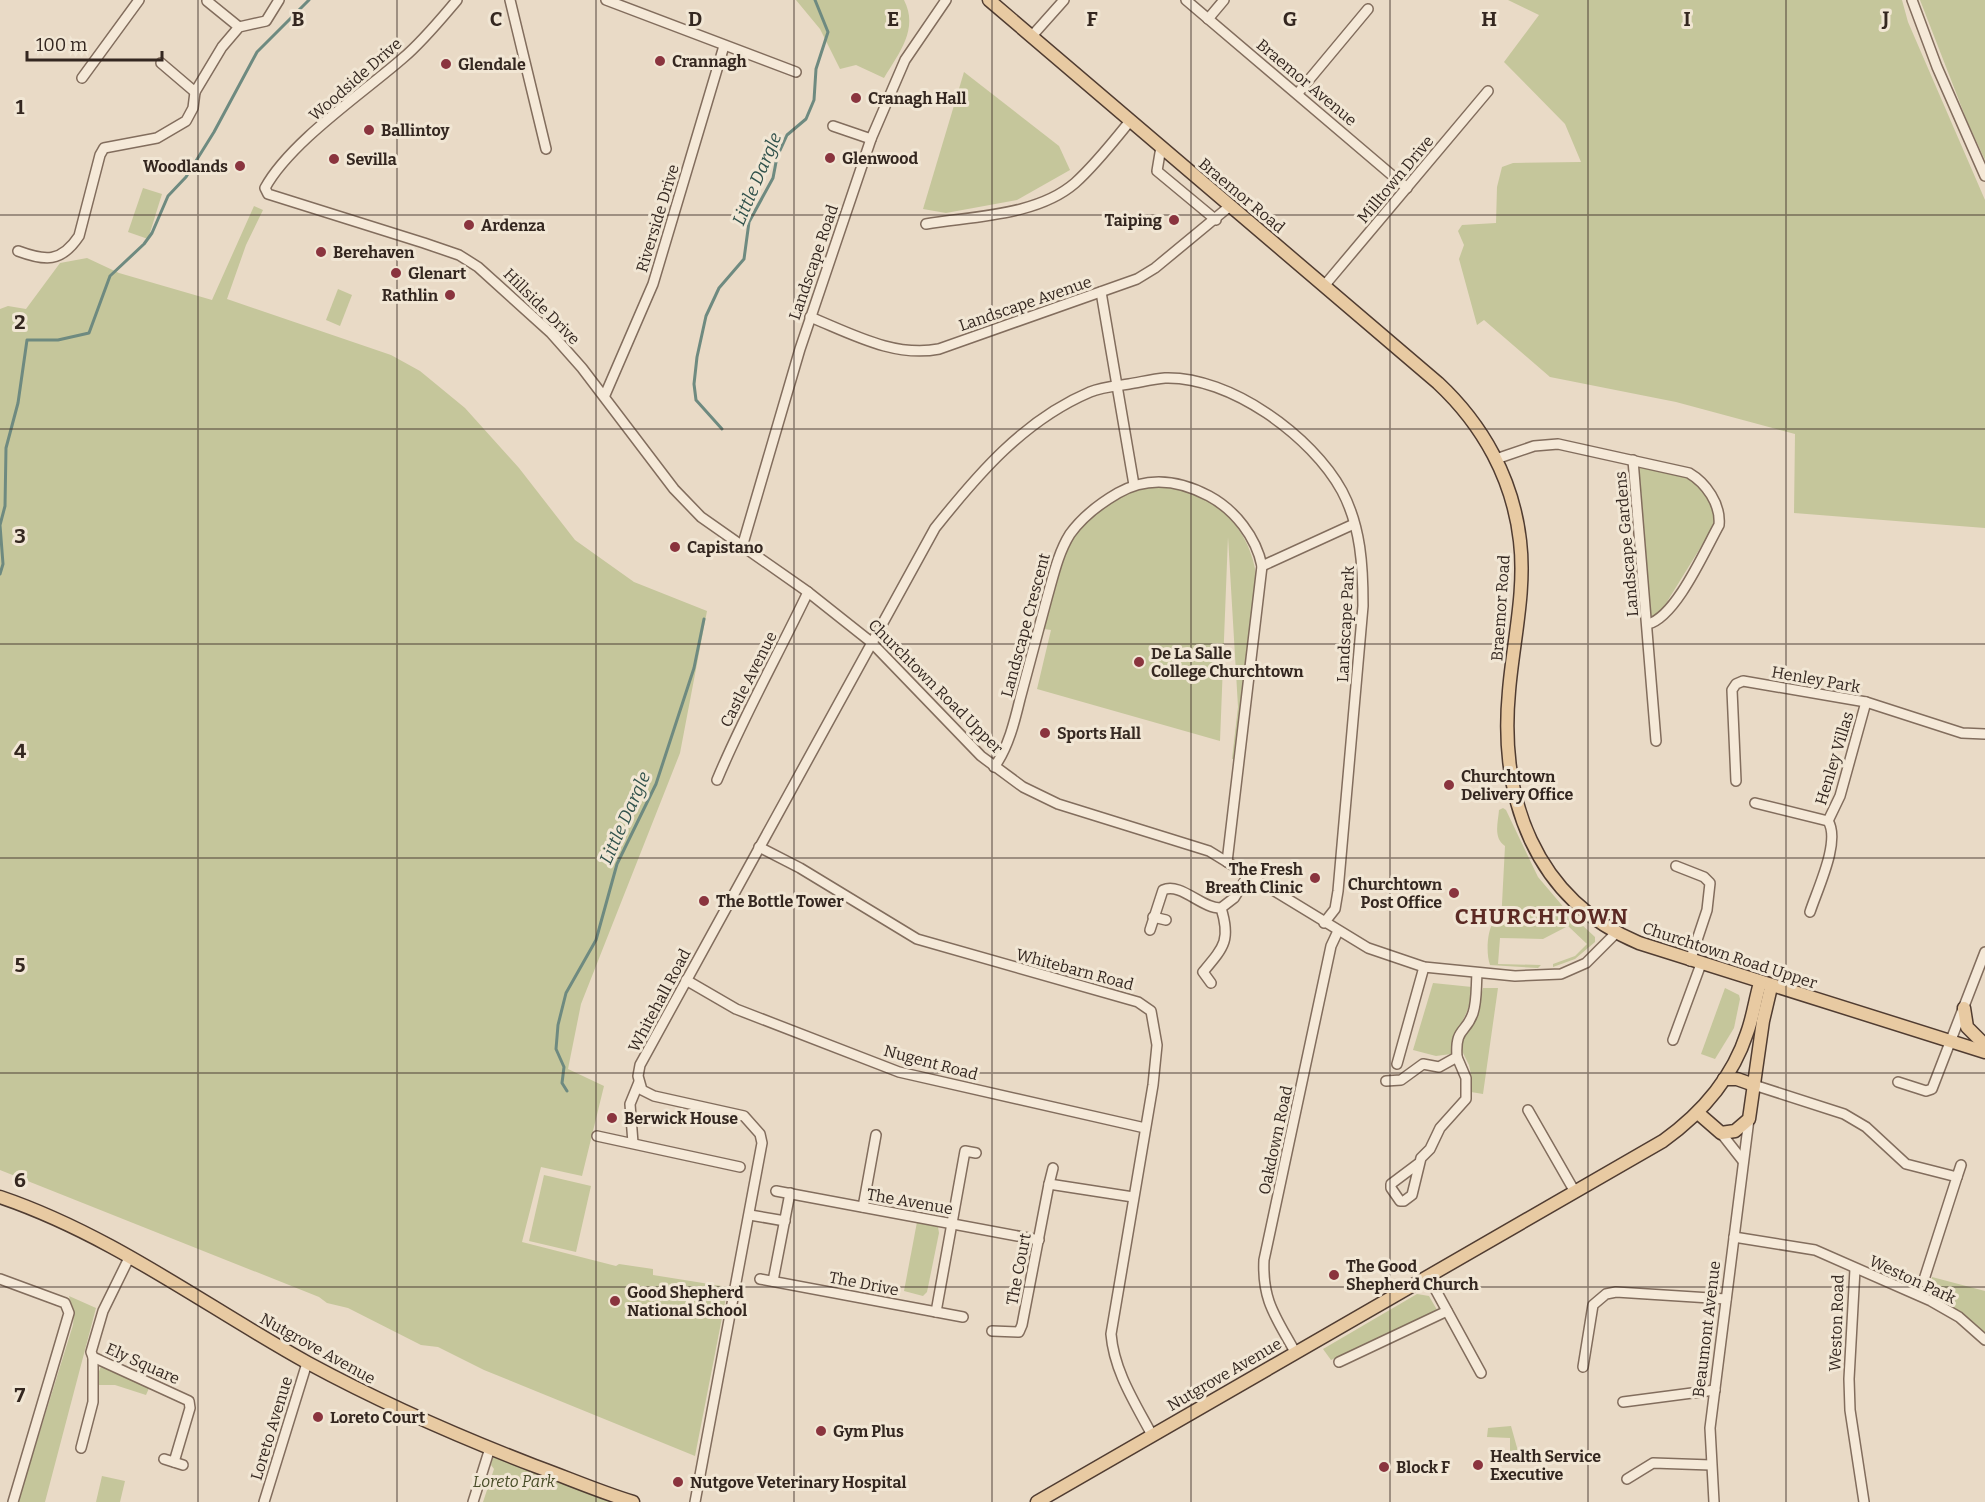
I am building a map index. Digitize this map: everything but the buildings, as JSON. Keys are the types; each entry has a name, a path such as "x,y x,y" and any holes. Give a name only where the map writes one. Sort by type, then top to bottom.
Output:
{"main road":[{"name":"Braemor Road","path":"989,0 1455,399 1480,430 1496,459 1514,510 1521,554 1520,590 1507,718 1507,755 1514,793 1527,834 1545,867 1591,915 1616,933"},
{"name":"Churchtown Road Upper","path":"1616,933 1695,963 1985,1052"},
{"name":"Nutgrove Avenue","path":"1037,1502 1650,1150 1698,1113 1724,1079 1757,1020 1766,985"},
{"path":"1964,1008 1967,1028 1985,1045"},
{"name":"Beaumont Avenue","path":"1749,1119 1754,1085 1757,1020"},
{"path":"1724,1079 1737,1079 1754,1085"},
{"path":"1698,1113 1721,1133 1736,1131 1749,1119"},
{"name":"Nutgrove Avenue","path":"0,1197 72,1225 130,1256 307,1363 375,1399 490,1448 633,1502"}],"street":[{"path":"82,78 139,0"},
{"path":"18,251 42,260 54,257 72,245 79,236 100,155 104,148 157,138 186,121 193,108 195,92 222,47 239,27 266,21 279,0"},
{"name":"Woodside Drive","path":"270,178 307,139 406,56 457,0"},
{"path":"510,0 546,149"},
{"path":"606,0 796,72"},
{"name":"Landscape Road","path":"742,548 810,317 871,138 905,60 946,0"},
{"path":"1031,37 1064,0"},
{"name":"Braemor Avenue","path":"1186,0 1407,188"},
{"path":"1208,19 1224,0"},
{"path":"1912,0 1937,67 1985,177"},
{"path":"207,1 239,27"},
{"path":"1298,93 1368,9"},
{"path":"113,35 123,41"},
{"name":"Riverside Drive","path":"605,395 653,284 724,45"},
{"path":"161,63 195,92"},
{"name":"Milltown Drive","path":"1324,285 1488,91"},
{"path":"926,224 1017,210 1045,200 1073,184 1130,121"},
{"path":"832,126 871,138"},
{"path":"1161,147 1157,171 1216,220"},
{"name":"Hillside Drive","path":"270,178 265,188 268,194 459,255 478,267 551,333 605,395 674,489 700,517 742,548"},
{"name":"Landscape Avenue","path":"810,317 877,345 927,351 1137,279 1155,268 1216,220 1230,206"},
{"path":"1101,292 1134,485"},
{"name":"Landscape Park","path":"872,642 935,528 969,485 1006,447 1053,410 1092,391 1165,378 1185,380 1246,400 1287,428 1324,465 1342,492 1354,524 1364,563 1363,606 1338,891 1335,909 1324,923"},
{"name":"Landscape Gardens","path":"1496,459 1534,446 1558,444 1689,473 1701,481 1719,516 1719,525 1689,579 1659,621 1648,624"},
{"name":"Landscape Gardens","path":"1633,460 1656,741"},
{"name":"Landscape Crescent","path":"994,767 999,761 1017,714 1063,547 1080,521 1094,508 1134,485 1162,482 1177,484 1212,497 1235,515 1250,535 1259,550 1262,566 1227,862"},
{"path":"1262,566 1354,524"},
{"name":"Churchtown Road Upper","path":"742,548 808,592 872,642 994,767 1023,787 1058,804 1209,851 1368,948 1424,967 1477,974 1530,976 1561,974 1586,963 1616,933"},
{"name":"Castle Avenue","path":"717,780 741,723 761,690 808,592"},
{"name":"Whitehall Road","path":"633,1143 630,1104 639,1082 640,1065 872,642"},
{"name":"Henley Park","path":"1736,781 1732,690 1736,684 1743,681 1866,702 1962,733 1985,734"},
{"name":"Henley Villas","path":"1828,821 1840,796 1866,702"},
{"path":"1755,803 1828,821 1834,836 1810,912"},
{"name":"Whitebarn Road","path":"759,847 800,868 917,939 1138,1002 1151,1011 1157,1045 1153,1085 1133,1197 1112,1343 1122,1379 1152,1435"},
{"path":"1673,1040 1695,963 1707,909 1710,883 1704,877 1676,866"},
{"path":"1149,930 1160,894 1167,888 1213,907 1221,908 1234,898 1249,874"},
{"path":"1211,983 1203,972 1225,944 1228,935 1221,908"},
{"path":"1153,917 1166,921"},
{"name":"Oakdown Road","path":"1295,1352 1267,1300 1263,1283 1264,1260 1331,946 1338,931"},
{"path":"1898,1082 1926,1091 1932,1089 1985,951"},
{"path":"1397,1065 1424,967"},
{"path":"1419,1163 1440,1128 1466,1099 1466,1078 1457,1057 1456,1042 1461,1029 1473,1014 1477,974"},
{"name":"Nugent Road","path":"686,980 746,1013 899,1072 1145,1128"},
{"path":"1386,1081 1401,1080 1423,1065 1439,1067 1457,1057"},
{"path":"639,1082 642,1090 654,1096 744,1116 753,1123 760,1134 762,1151 695,1502"},
{"path":"1754,1085 1844,1114 1866,1127 1906,1164 1957,1177"},
{"path":"1528,1110 1575,1192"},
{"name":"Beaumont Avenue","path":"1714,1502 1710,1428 1743,1161 1747,1150 1749,1119"},
{"path":"1721,1133 1743,1161"},
{"path":"863,1208 876,1135"},
{"path":"597,1136 740,1167"},
{"path":"936,1312 965,1151 976,1153"},
{"path":"1919,1295 1961,1165"},
{"name":"The Court","path":"992,1331 1019,1332 1053,1168"},
{"path":"1049,1184 1133,1197"},
{"name":"The Avenue","path":"777,1191 1039,1240"},
{"path":"773,1281 790,1193"},
{"path":"750,1215 785,1221"},
{"name":"Weston Road","path":"1734,1237 1806,1248 1856,1269 1849,1368 1850,1410 1864,1502"},
{"name":"Ely Square","path":"130,1256 104,1311 92,1346 93,1357 189,1401 190,1408 178,1463 164,1459"},
{"name":"Weston Park","path":"1856,1269 1919,1295 1959,1317 1985,1340"},
{"path":"1428,1276 1481,1373"},
{"path":"0,1279 65,1303 69,1313 14,1502"},
{"name":"The Drive","path":"760,1279 963,1317"},
{"path":"1583,1367 1593,1305 1606,1294 1616,1292 1726,1299"},
{"path":"1339,1362 1447,1311"},
{"path":"81,1448 93,1402 93,1357"},
{"name":"Loreto Avenue","path":"264,1502 307,1363"},
{"path":"1623,1402 1715,1390"},
{"path":"472,1502 490,1448"},
{"path":"1627,1479 1653,1463 1711,1465"}],"green space":[{"path":"796,0 904,0 908,11 908,31 901,50 884,78 856,65 840,69 820,29"},
{"path":"1508,0 1902,0 1908,22 1985,200 1985,528 1794,513 1795,434 1676,402 1550,377 1484,320 1477,325 1459,259 1464,245 1458,231 1462,225 1496,223 1497,187 1502,167 1513,163 1581,162 1565,124 1504,62 1539,15"},
{"path":"1920,0 1985,0 1985,160 1967,121"},
{"path":"964,72 1059,146 1070,170 1017,200 946,213 923,209"},
{"path":"143,188 162,194 148,239 128,232"},
{"path":"254,206 263,210 246,245 227,299 391,355 420,371 465,408 519,468 575,540 634,582 707,611 680,753 581,1004 568,1069 604,1086 582,1176 541,1167 522,1242 616,1266 619,1264 653,1269 653,1275 728,1287 695,1456 484,1370 438,1347 421,1345 348,1308 327,1303 319,1297 0,1170 0,309 8,306 26,309 60,263 87,258 119,273 212,300"},
{"path":"338,289 352,295 340,326 326,320"},
{"path":"1639,467 1690,477 1700,486 1707,498 1713,511 1715,524 1657,618 1651,617"},
{"path":"1163,485 1182,489 1215,505 1239,530 1254,564 1257,583 1237,759 1232,759 1238,707 1228,537 1220,741 1037,689 1051,630 1044,629 1058,576 1076,533 1090,516 1108,502 1132,492"},
{"path":"1503,808 1538,877 1566,910 1595,937 1595,942 1575,959 1553,967 1553,964 1575,956 1587,944 1568,926 1543,939 1500,938 1498,964 1541,965 1538,968 1490,965 1489,932 1493,923 1501,923 1505,846 1499,839 1497,830 1499,810"},
{"path":"1433,983 1472,987 1469,1005 1455,1036 1451,1054 1436,1056 1413,1050"},
{"path":"1483,988 1498,988 1483,1094 1471,1092 1472,1079 1469,1065 1460,1047 1462,1038 1476,1016"},
{"path":"1725,988 1739,995 1740,999 1734,1028 1715,1059 1701,1054"},
{"path":"544,1175 591,1186 576,1252 529,1241"},
{"path":"917,1222 938,1227 939,1233 927,1292 923,1296 904,1291"},
{"path":"1932,1277 1985,1291 1985,1334 1973,1323 1927,1296"},
{"path":"1417,1294 1429,1296 1437,1310 1331,1360 1323,1349"},
{"path":"69,1296 96,1308 45,1502 18,1502 73,1325 74,1314"},
{"path":"101,1366 150,1386 146,1395 115,1385 98,1385 95,1382"},
{"path":"1511,1426 1521,1462 1510,1462 1510,1438 1487,1437 1488,1428"},
{"name":"Loreto Park","path":"499,1449 611,1502 483,1502 494,1469 491,1465 493,1456"},
{"path":"102,1476 125,1481 120,1502 96,1502"}],"waterway":[{"path":"0,574 3,564 0,525 5,506 6,448 18,403 27,340 58,340 89,333 110,276 144,244 152,233 168,196 186,177 214,132 257,52 309,0"},
{"name":"Little Dargle","path":"722,429 696,400 694,384 697,357 706,316 719,288 744,259 749,222 773,178 777,157 787,135 806,119 814,100 816,69 828,32 815,0"},
{"name":"Little Dargle","path":"567,1091 562,1083 564,1067 556,1049 558,1025 566,993 596,940 617,864 656,784 694,668 704,619"}],"place":[{"name":"Crannagh","path":"660,61"},
{"name":"Glendale","path":"446,64"},
{"name":"Cranagh Hall","path":"856,98"},
{"name":"Ballintoy","path":"369,130"},
{"name":"Glenwood","path":"830,158"},
{"name":"Sevilla","path":"334,159"},
{"name":"Woodlands","path":"240,166"},
{"name":"Taiping","path":"1174,220"},
{"name":"Ardenza","path":"469,225"},
{"name":"Berehaven","path":"321,252"},
{"name":"Glenart","path":"396,273"},
{"name":"Rathlin","path":"450,295"},
{"name":"Capistano","path":"675,547"},
{"name":"De La Salle College Churchtown","path":"1139,662"},
{"name":"Sports Hall","path":"1045,733"},
{"name":"Churchtown Delivery Office","path":"1449,785"},
{"name":"The Fresh Breath Clinic","path":"1315,878"},
{"name":"Churchtown Post Office","path":"1454,893"},
{"name":"The Bottle Tower","path":"704,901"},
{"name":"Berwick House","path":"612,1118"},
{"name":"The Good Shepherd Church","path":"1334,1275"},
{"name":"Good Shepherd National School","path":"615,1301"},
{"name":"Loreto Court","path":"318,1417"},
{"name":"Gym Plus","path":"821,1431"},
{"name":"Health Service Executive","path":"1478,1465"},
{"name":"Block F","path":"1384,1467"},
{"name":"Nutgove Veterinary Hospital","path":"678,1482"}],"district":[{"name":"CHURCHTOWN","path":"1542,916"}]}
